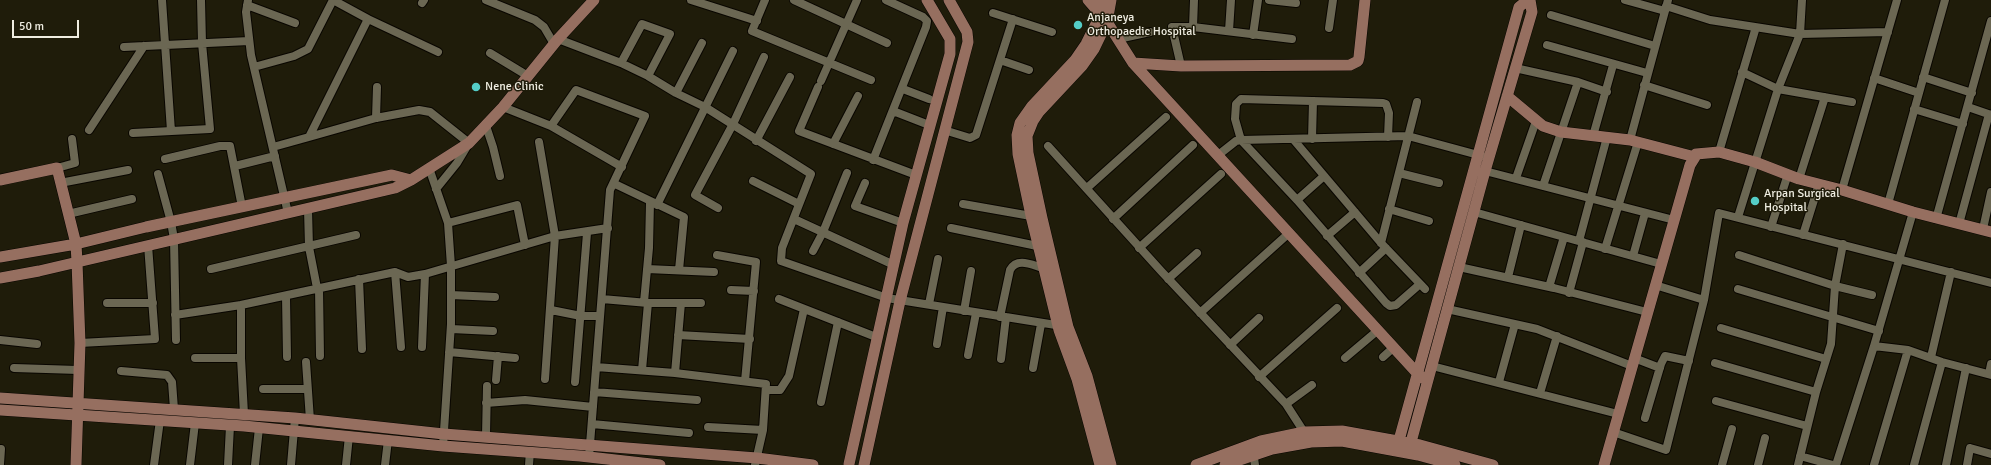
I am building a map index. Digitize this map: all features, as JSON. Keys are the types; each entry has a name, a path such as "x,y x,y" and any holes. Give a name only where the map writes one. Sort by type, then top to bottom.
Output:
{"street":[{"path":"162,0 171,131"},
{"path":"133,133 210,129 202,43 201,0"},
{"path":"254,67 294,56 308,49 333,0 368,19 438,52"},
{"path":"486,0 535,20 544,27 556,41 621,63 648,76 676,93 705,107 733,124 756,141 811,174 782,248 781,261 887,298 900,301 929,304 1041,324 1063,326"},
{"path":"0,278 77,262 395,188 411,180 469,143 503,107 556,41 594,0"},
{"path":"691,0 757,21"},
{"path":"765,0 752,31 830,61 871,80"},
{"path":"794,0 887,43"},
{"path":"857,0 799,131 916,175"},
{"path":"873,160 903,89 927,21 923,17 886,0"},
{"path":"851,465 876,337 887,298 903,223 929,125 950,54 950,39 927,0"},
{"path":"864,465 900,301 968,37 949,0"},
{"path":"1088,0 1107,22 1133,63 1377,331 1417,373 1427,381"},
{"path":"1101,0 1093,33 1075,60 1032,106 1020,123 1017,135 1018,154 1031,216 1044,248 1044,268 1063,326 1087,376 1110,465"},
{"path":"1100,465 1044,248 1028,153 1027,136 1033,121 1039,112 1082,66 1094,49 1107,22 1110,0"},
{"path":"1193,27 1194,0"},
{"path":"1228,31 1230,0"},
{"path":"1253,35 1258,0"},
{"path":"1269,0 1296,3"},
{"path":"1329,28 1333,0"},
{"path":"1133,63 1181,66 1350,65 1358,60 1359,57 1365,0"},
{"path":"1397,446 1417,373 1483,157 1519,7 1529,0 1532,12 1507,96 1483,157 1485,171 1409,448"},
{"path":"1625,0 1666,6 1710,20 1800,34 1888,32"},
{"path":"1738,217 1778,89 1800,34 1802,0"},
{"path":"1842,190 1897,0"},
{"path":"1888,204 1945,0"},
{"path":"288,213 249,41 246,12 248,2 295,23"},
{"path":"1606,249 1619,206 1634,141 1644,85 1666,6"},
{"path":"993,13 1052,32"},
{"path":"1551,15 1655,46"},
{"path":"310,137 368,19"},
{"path":"944,130 970,138 976,135 1013,19"},
{"path":"1936,219 1972,94 1991,21"},
{"path":"621,63 642,24 670,34 648,76"},
{"path":"1181,66 1172,27 1193,27 1292,39"},
{"path":"1719,152 1756,27"},
{"path":"1118,39 1150,32"},
{"path":"124,46 249,41"},
{"path":"676,93 702,43"},
{"path":"1547,45 1613,65 1647,73"},
{"path":"89,130 144,46"},
{"path":"642,370 647,269 654,203 733,51"},
{"path":"490,53 528,76"},
{"path":"718,208 695,195 733,124 764,58"},
{"path":"1000,60 1029,70"},
{"path":"1594,136 1613,65"},
{"path":"1515,68 1578,82 1606,92"},
{"path":"1742,72 1778,89 1852,102"},
{"path":"756,141 790,77"},
{"path":"1923,77 1972,94"},
{"path":"1874,78 1919,93"},
{"path":"1543,186 1578,82"},
{"path":"1644,85 1707,104"},
{"path":"376,118 377,86"},
{"path":"903,89 929,99"},
{"path":"551,126 576,90 645,116 615,184 610,190 591,445 583,459"},
{"path":"833,144 858,96"},
{"path":"1507,96 1543,126 1561,132 1634,141 1695,157"},
{"path":"1799,179 1825,97"},
{"path":"1292,139 1384,246 1422,286 1396,305 1390,306 1359,273 1297,200 1241,140 1235,119 1238,100 1386,104 1389,113 1388,137"},
{"path":"1312,139 1314,101"},
{"path":"1359,273 1384,246 1398,173 1417,102"},
{"path":"503,107 551,126 622,167"},
{"path":"1959,224 1990,115 1968,107"},
{"path":"1914,109 1963,124"},
{"path":"273,147 376,118 420,110 430,112 469,143"},
{"path":"893,111 929,125"},
{"path":"1087,188 1166,117"},
{"path":"1516,178 1536,121"},
{"path":"486,126 500,176"},
{"path":"1217,156 1236,141 1241,140 1408,136 1483,157"},
{"path":"1569,293 1590,198 1607,137"},
{"path":"0,180 56,168 75,162 72,139"},
{"path":"539,142 555,236 552,310 545,379"},
{"path":"436,189 457,163 469,143"},
{"path":"165,159 226,145 232,149 242,207"},
{"path":"1113,219 1193,145"},
{"path":"1048,146 1139,248 1286,404 1304,432"},
{"path":"1604,465 1690,165 1696,154 1719,152 1755,162 1799,179 1842,190 1936,219 1987,230 1991,192"},
{"path":"235,166 275,156"},
{"path":"920,159 935,163"},
{"path":"56,168 76,244 80,343 76,465"},
{"path":"429,168 448,223 451,266 451,329 443,446"},
{"path":"60,183 128,170"},
{"path":"1485,171 1674,220"},
{"path":"813,251 823,232 847,173"},
{"path":"1398,173 1439,183"},
{"path":"158,174 174,239 176,340"},
{"path":"1139,248 1221,174"},
{"path":"1770,227 1788,174"},
{"path":"0,257 76,244 171,222 392,175 411,180"},
{"path":"1297,200 1324,176"},
{"path":"753,181 799,204"},
{"path":"865,183 855,206 903,223"},
{"path":"615,184 684,217 679,270"},
{"path":"1803,235 1818,184"},
{"path":"68,214 132,199"},
{"path":"963,204 1031,216"},
{"path":"448,223 516,205 525,245"},
{"path":"308,209 310,247 318,288 320,356"},
{"path":"1390,209 1430,220"},
{"path":"1327,236 1355,212"},
{"path":"1474,212 1661,264"},
{"path":"1836,465 1879,331 1913,212"},
{"path":"1633,256 1645,213"},
{"path":"1613,432 1666,450 1704,300 1719,213 1991,283"},
{"path":"794,219 894,265"},
{"path":"1508,277 1521,225"},
{"path":"175,315 241,305 395,272 408,277 425,274 555,236 587,233 608,228"},
{"path":"951,228 1044,248"},
{"path":"576,382 587,233"},
{"path":"1200,313 1288,234"},
{"path":"211,269 356,235"},
{"path":"1549,287 1564,237"},
{"path":"1798,465 1816,392 1831,344 1831,317 1843,244"},
{"path":"80,343 155,340 148,245"},
{"path":"1168,279 1197,253"},
{"path":"717,255 756,262 750,339 744,381"},
{"path":"1739,255 1835,286 1872,295"},
{"path":"929,304 938,259"},
{"path":"1001,359 1004,317 1010,270 1013,265 1018,262 1044,268"},
{"path":"1459,267 1508,277 1647,312"},
{"path":"647,269 714,272"},
{"path":"964,311 971,271"},
{"path":"395,272 401,347"},
{"path":"1931,357 1951,272"},
{"path":"422,347 425,274"},
{"path":"359,279 362,348"},
{"path":"1655,285 1704,300"},
{"path":"1738,289 1879,331"},
{"path":"732,290 754,291"},
{"path":"451,295 495,297"},
{"path":"286,296 287,357"},
{"path":"779,298 876,337"},
{"path":"602,299 646,302 701,303"},
{"path":"107,303 153,303"},
{"path":"675,373 681,303"},
{"path":"241,305 241,358 244,414"},
{"path":"937,344 943,307"},
{"path":"1259,377 1337,308"},
{"path":"766,390 780,390 789,376 804,309"},
{"path":"552,310 581,316 600,316"},
{"path":"1447,310 1537,329 1633,362 1660,368"},
{"path":"968,355 976,313"},
{"path":"1230,345 1259,318"},
{"path":"821,402 838,322"},
{"path":"1033,368 1041,324"},
{"path":"1499,382 1515,324"},
{"path":"1721,328 1826,358"},
{"path":"451,329 492,331"},
{"path":"1345,358 1377,331"},
{"path":"678,335 750,339"},
{"path":"1540,393 1557,336"},
{"path":"0,340 37,344"},
{"path":"1874,346 1908,350 1942,362 1990,374 1991,364"},
{"path":"1383,357 1393,348"},
{"path":"1874,465 1908,350"},
{"path":"449,352 515,358"},
{"path":"496,380 498,356"},
{"path":"1645,418 1665,356 1689,361"},
{"path":"195,358 241,358"},
{"path":"306,362 310,420"},
{"path":"1914,465 1942,362"},
{"path":"1715,363 1816,392"},
{"path":"1432,366 1499,382 1618,414"},
{"path":"596,367 675,373 766,384 763,430 756,462"},
{"path":"14,368 78,370"},
{"path":"1946,465 1966,368"},
{"path":"121,371 167,375 172,382 174,409"},
{"path":"1286,404 1312,385"},
{"path":"486,436 487,386"},
{"path":"263,389 307,389"},
{"path":"594,392 697,400"},
{"path":"0,398 295,418 444,434 591,445 756,462 813,465"},
{"path":"486,403 525,400 593,406"},
{"path":"1716,402 1807,426"},
{"path":"0,410 259,428 443,446 530,451 618,463 654,465"},
{"path":"291,465 295,418"},
{"path":"154,465 160,420"},
{"path":"190,465 195,423"},
{"path":"592,424 689,432"},
{"path":"228,465 230,426"},
{"path":"708,427 763,430"},
{"path":"255,465 259,428"},
{"path":"1722,465 1732,429"},
{"path":"1225,465 1304,432 1342,431 1397,446"},
{"path":"346,465 349,436"},
{"path":"1758,465 1765,438"},
{"path":"385,465 388,440"},
{"path":"1196,465 1311,442 1342,441 1397,446 1493,465"},
{"path":"1409,448 1455,465"},
{"path":"1966,465 1970,448 1991,454"},
{"path":"0,464 1,449"},
{"path":"529,465 530,451"},
{"path":"1800,456 1833,465"}],"place":[{"name":"Anjaneya Orthopaedic Hospital","path":"1078,25"},
{"name":"Nene Clinic","path":"476,87"},
{"name":"Arpan Surgical Hospital","path":"1755,201"}]}
